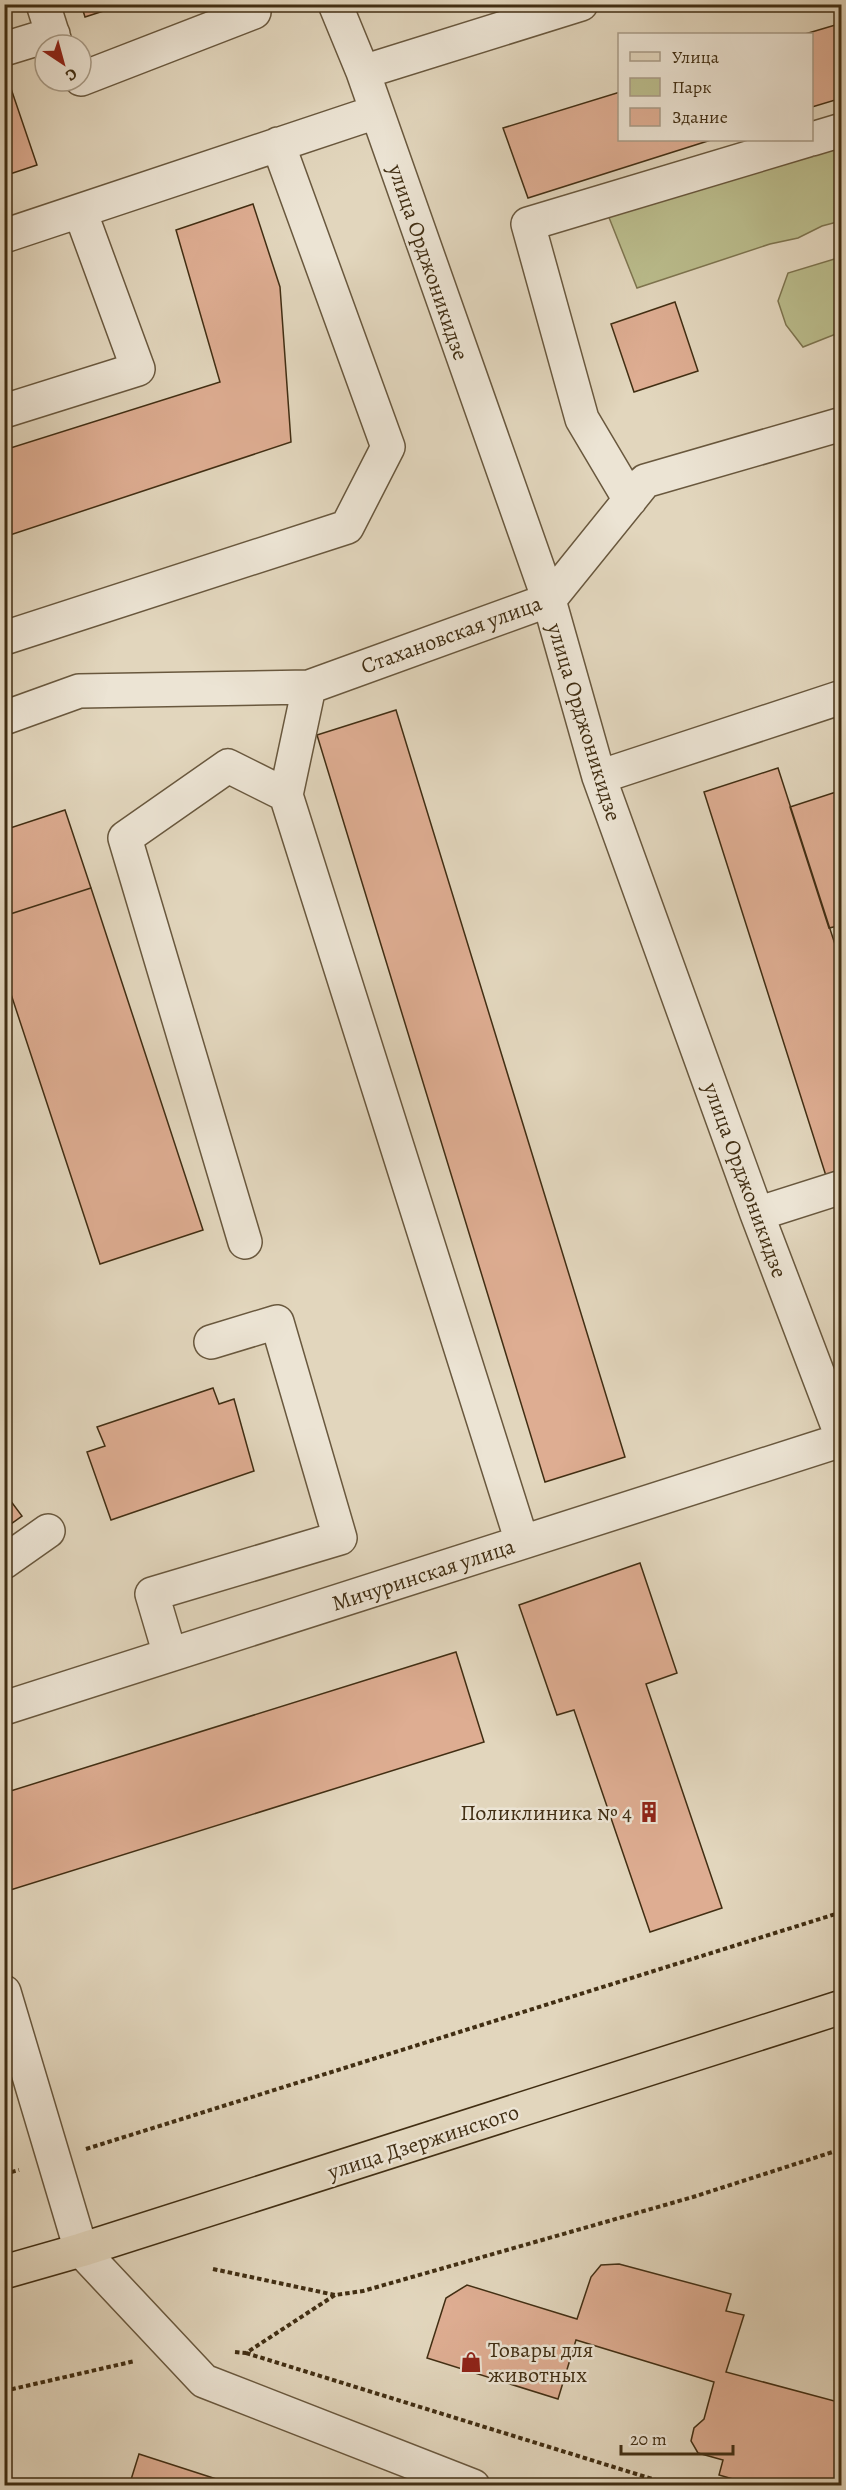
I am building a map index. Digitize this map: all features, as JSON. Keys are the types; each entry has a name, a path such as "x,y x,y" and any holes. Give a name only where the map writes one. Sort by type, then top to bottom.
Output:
{"main road":[{"name":"улица Дзержинского","path":"4,2272 81,2250 842,2007"}],"street":[{"path":"93,74 254,12 252,4"},
{"name":"улица Орджоникидзе","path":"335,4 363,72 549,600 599,777 757,1214 842,1438"},
{"path":"363,72 581,4"},
{"path":"4,49 51,28"},
{"path":"4,236 376,112"},
{"path":"813,138 842,129"},
{"path":"630,500 582,419 528,224 803,141"},
{"path":"4,638 347,527 388,447 278,144"},
{"path":"4,411 138,369 80,211"},
{"name":"Стахановская улица","path":"4,718 79,691 309,687 549,600 645,481 842,424"},
{"path":"309,687 286,795 522,1542"},
{"path":"599,777 842,697"},
{"path":"245,1242 125,838 228,766 286,795"},
{"path":"757,1214 842,1187"},
{"path":"170,1655 152,1594 340,1538 277,1322 211,1342"},
{"name":"Мичуринская улица","path":"4,1708 842,1438"},
{"path":"4,1562 48,1531"},
{"path":"4,1992 81,2250 204,2380 473,2486"}],"path":[{"path":"4,2174 842,1912"},
{"path":"213,2269 335,2295 363,2291 693,2197 842,2149"},
{"path":"246,2353 675,2486"}],"green space":[{"path":"841,137 841,221 822,226 798,238 770,244 637,288 608,215"},
{"path":"841,257 841,332 803,347 786,325 778,301 788,273"}],"building":[{"path":"81,4 125,4 85,17"},
{"path":"842,23 842,98 813,107 813,33 808,33"},
{"path":"4,68 37,165 4,176"},
{"path":"618,93 618,141 708,141 528,198 503,128"},
{"path":"253,204 280,287 291,442 4,537 4,450 220,382 176,230"},
{"path":"675,302 698,371 634,392 611,324"},
{"path":"396,710 625,1457 545,1482 317,735"},
{"path":"778,768 842,966 842,1174 827,1179 704,792"},
{"path":"842,790 842,925 829,928 790,807"},
{"path":"65,810 91,888 4,916 4,830"},
{"path":"91,888 203,1230 100,1264 4,973 4,916"},
{"path":"213,1388 219,1404 234,1399 254,1471 111,1520 87,1452 105,1446 97,1427"},
{"path":"4,1492 22,1516 4,1529"},
{"name":"Поликлиника № 4","path":"640,1563 677,1673 646,1684 722,1908 650,1932 574,1710 557,1715 519,1605"},
{"path":"456,1652 484,1742 4,1892 4,1793"},
{"path":"4,2037 17,2080 4,2084"},
{"path":"619,2264 731,2294 726,2311 744,2315 726,2372 842,2403 842,2486 757,2486 719,2475 723,2460 698,2453 691,2441 694,2428 704,2419 714,2382 576,2340 558,2399 427,2358 446,2298 467,2285 577,2319 591,2277 601,2265"},
{"path":"139,2454 238,2486 129,2486"}],"place":[{"name":"Поликлиника № 4","path":"649,1812"},
{"name":"Товары для животных","path":"471,2362"}]}
